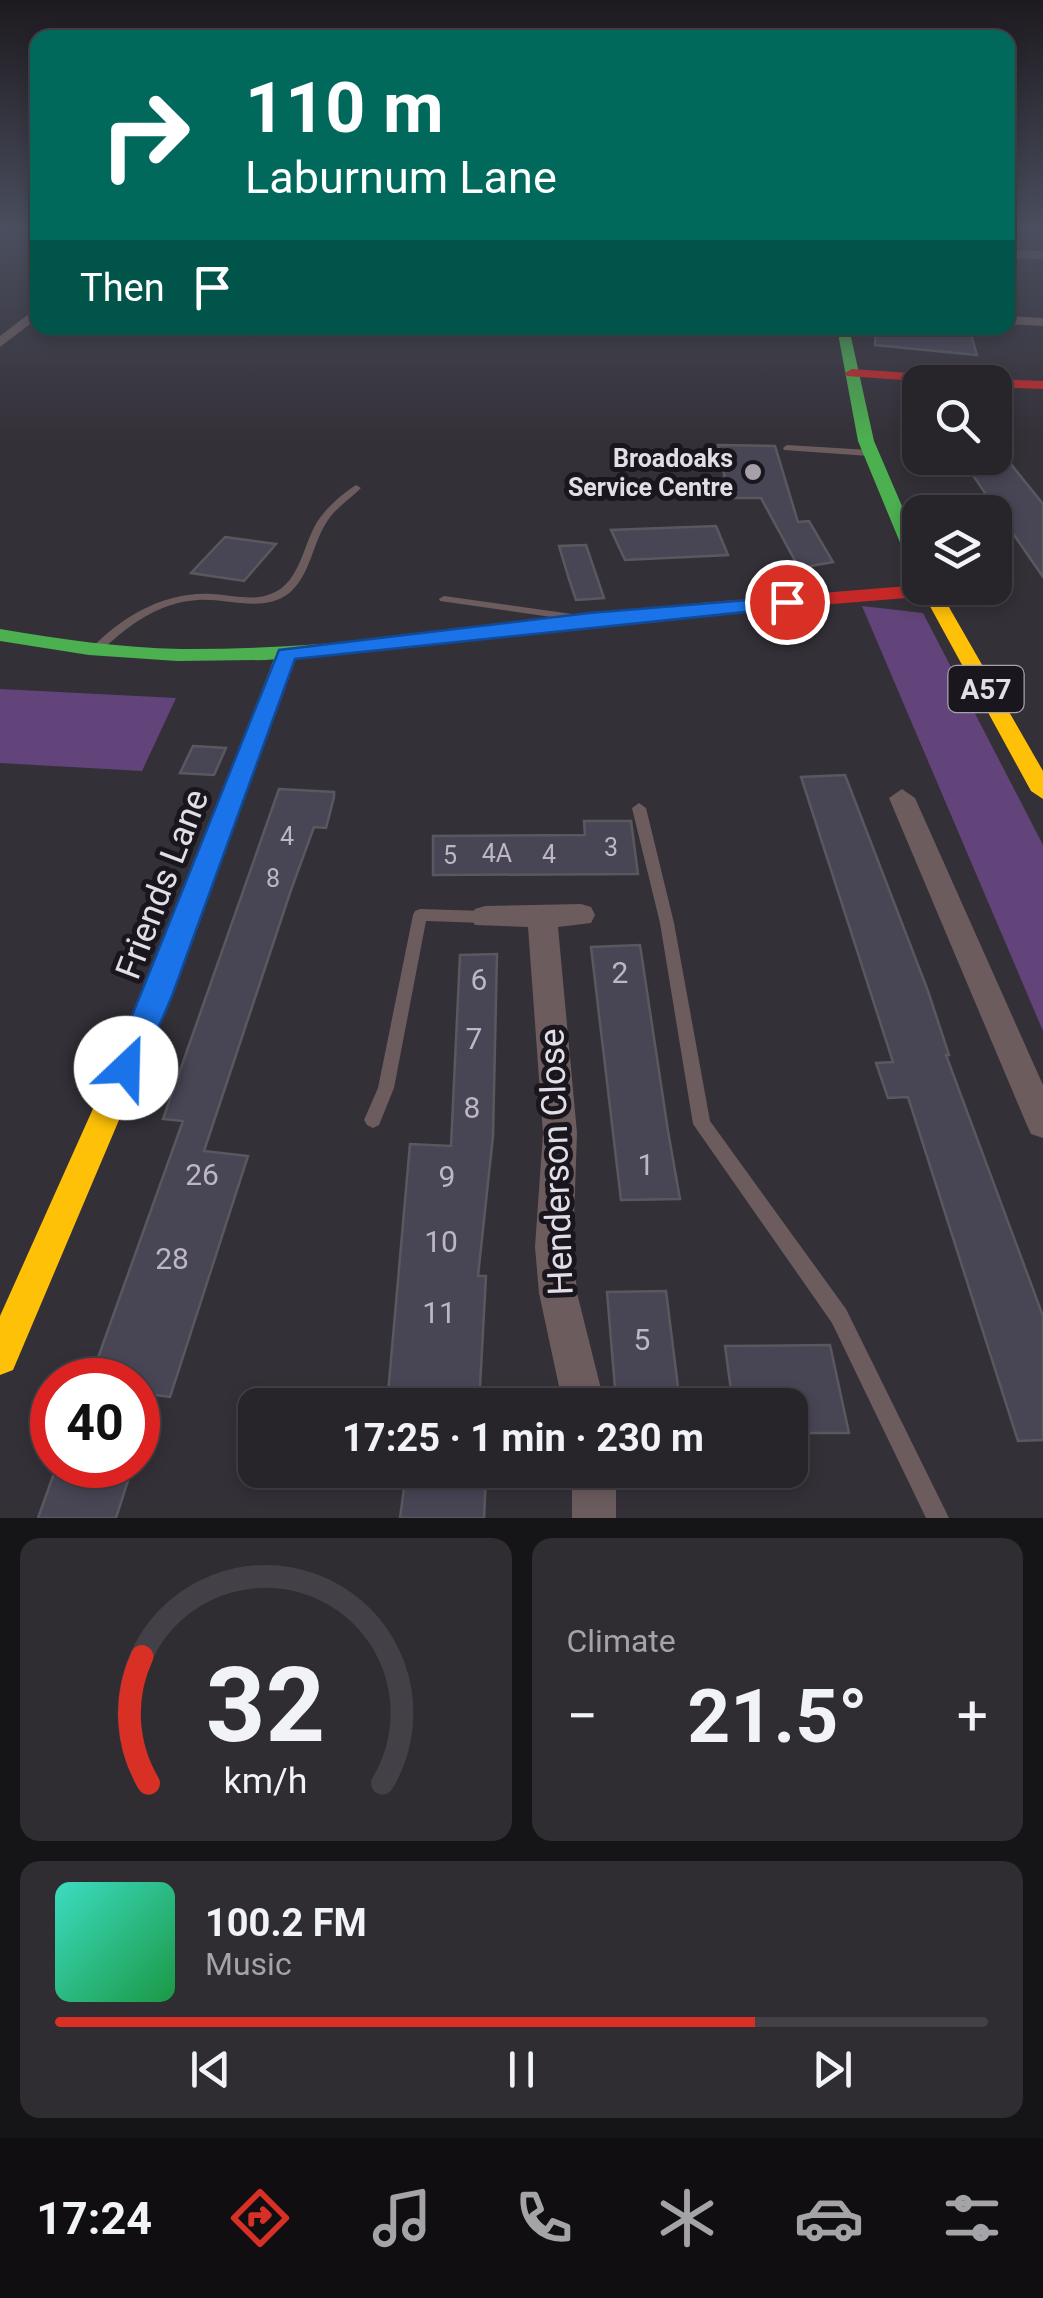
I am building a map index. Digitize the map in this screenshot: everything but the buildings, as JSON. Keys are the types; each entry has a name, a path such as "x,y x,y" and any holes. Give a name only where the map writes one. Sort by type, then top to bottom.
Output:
{"main road":[{"path":"845,335 871,452 902,526"},
{"path":"853,378 902,380"},
{"path":"853,378 902,383"},
{"path":"1012,384 1043,385"},
{"path":"0,636 46,648 93,652 286,654 589,619 902,591"},
{"name":"A57","path":"939,605 1043,791"},
{"name":"Friends Lane","path":"0,1357 158,996 286,654"}],"street":[{"path":"0,342 30,318"},
{"path":"1015,320 1043,322"},
{"path":"902,798 1043,1123"},
{"path":"485,916 582,914"},
{"name":"Henderson Close","path":"542,916 560,1132 554,1247 558,1293 580,1388"},
{"path":"594,1488 594,1518"}],"lane":[{"path":"787,448 871,452"},
{"path":"93,652 118,628 144,612 195,597 258,602 280,594 291,586 324,517 356,488"},
{"path":"444,599 589,619"},
{"path":"639,808 667,922 702,1124 838,1316 938,1518"},
{"path":"373,1120 386,1088 420,915 485,916"}],"shaded area":[{"path":"862,606 923,613 1043,845 1043,1031"},
{"path":"0,689 176,698 142,771 0,763"}],"traffic: fast":[{"path":"844,335 866,441 902,526"},
{"path":"0,635 89,649 177,655 266,654 444,639 710,608"}],"traffic: slow":[{"path":"939,605 1043,791"},
{"path":"0,1357 158,995 286,654"}],"traffic: jam":[{"path":"852,373 902,376"},
{"path":"1012,384 1043,385"},
{"path":"710,608 902,592"}],"place":[{"name":"Broadoaks Service Centre","path":"753,472"}],"route":[{"path":"126,1068 158,996 286,654 589,619 787,602"}]}
